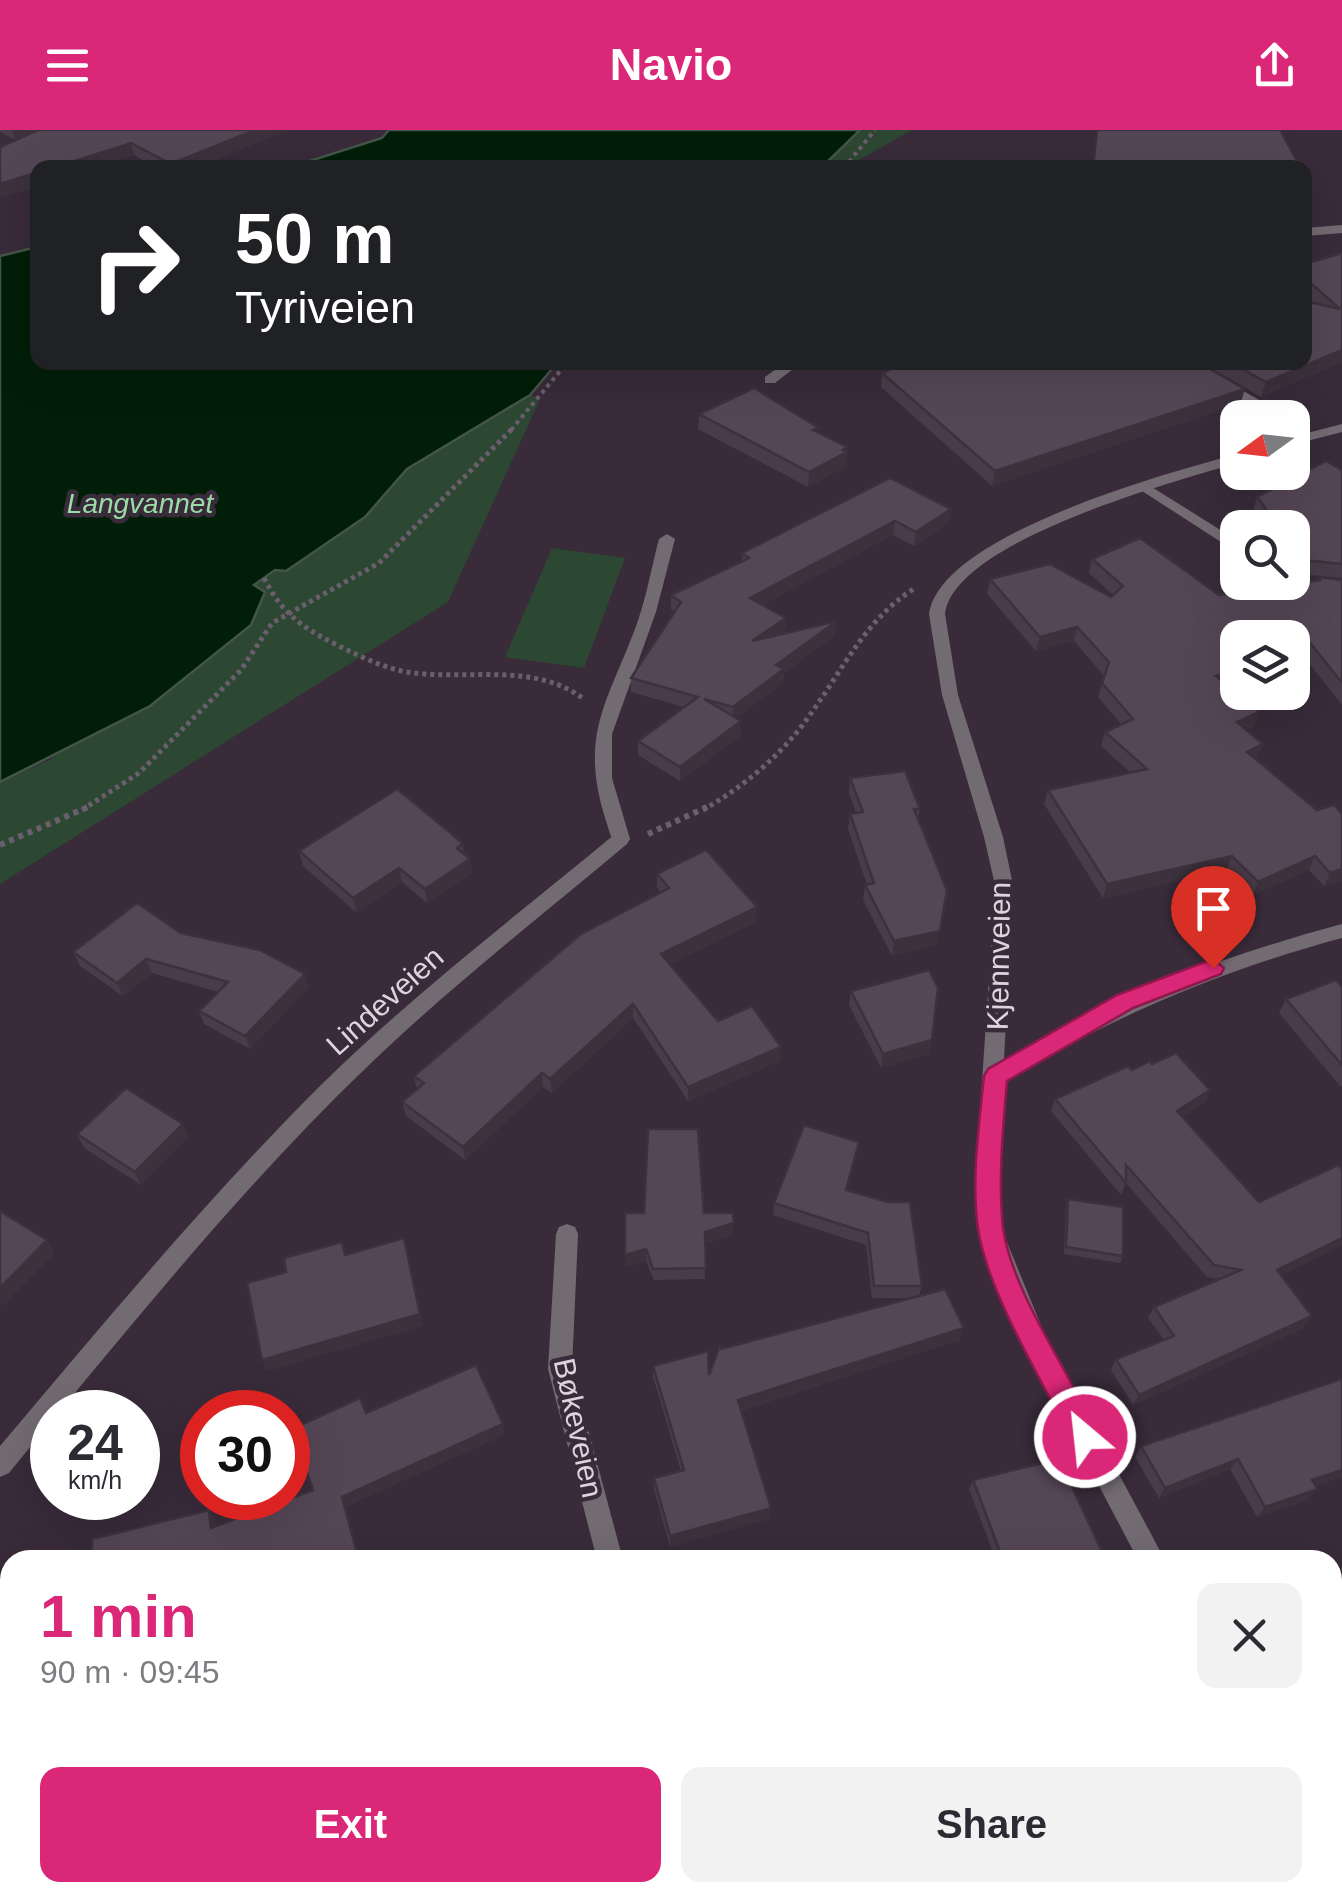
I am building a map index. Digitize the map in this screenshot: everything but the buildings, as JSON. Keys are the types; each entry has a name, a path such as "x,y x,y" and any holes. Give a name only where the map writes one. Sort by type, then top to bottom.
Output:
{"street":[{"path":"1312,231 1342,229"},
{"path":"770,380 784,370"},
{"path":"1196,370 1251,400"},
{"path":"1310,436 1342,428"},
{"path":"1310,431 1315,434"},
{"path":"954,576 983,554 1033,528 1220,464"},
{"path":"1147,488 1220,536"},
{"path":"621,839 601,783 602,722 641,634 667,540"},
{"name":"Kjennveien","path":"954,576 937,608 942,653 950,697 998,851 1004,885 988,1200 998,1257 1045,1360 1147,1550"},
{"name":"Lindeveien","path":"0,1464 200,1227 328,1092 418,1009 621,839"},
{"path":"996,1076 1125,1002 1213,968 1342,931"},
{"name":"Bøkeveien","path":"567,1234 560,1369 607,1550"}],"path":[{"path":"851,160 873,132"},
{"path":"0,845 94,805 139,774 241,670 282,616 379,563 492,453 535,397 562,370"},
{"path":"621,839 676,828 762,768 799,729 871,619 911,590 954,576"},
{"path":"264,578 282,616 380,667 416,674 538,679 580,694 602,722"}],"shaded area":[{"path":"860,130 912,130 859,160 830,160"},
{"path":"530,395 540,399 448,602 0,884 0,782 50,760 253,586 275,570 287,571 365,517 407,469"},
{"path":"552,548 625,558 584,668 505,657"}],"water":[{"path":"389,130 860,130 829,160 313,160 382,138"},
{"name":"Langvannet","path":"30,249 30,370 551,370 530,395 407,469 365,517 286,571 275,570 254,585 265,592 251,625 150,706 0,782 0,256"}],"route":[{"path":"1085,1437 1014,1296 991,1230 989,1143 996,1076 1125,1002 1213,968"}]}
